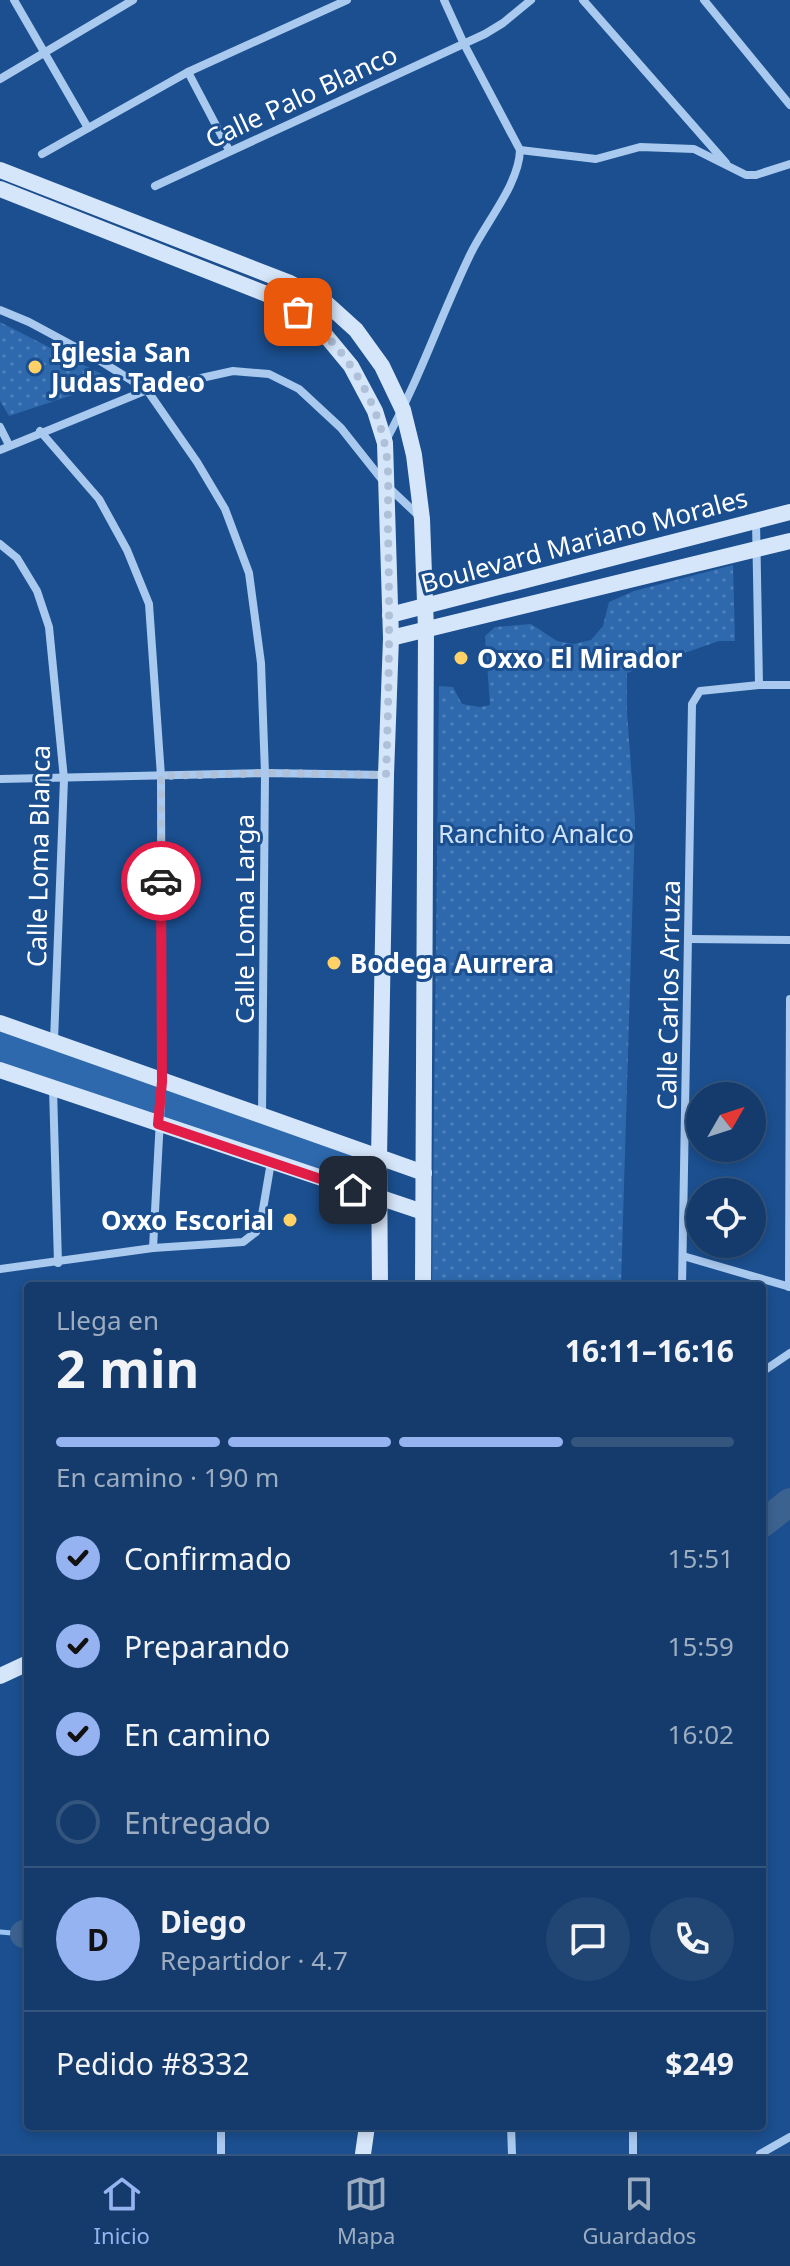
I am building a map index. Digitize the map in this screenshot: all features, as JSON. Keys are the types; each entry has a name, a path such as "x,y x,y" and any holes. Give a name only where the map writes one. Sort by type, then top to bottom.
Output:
{"street":[{"path":"14,0 88,128"},
{"path":"0,79 133,0"},
{"path":"42,154 188,72 347,0"},
{"path":"385,443 426,360 450,296 473,248 516,173 520,150 444,0"},
{"name":"Calle Palo Blanco","path":"155,186 464,44 503,23 531,0"},
{"path":"583,0 730,167"},
{"path":"704,0 790,105"},
{"path":"188,72 229,150"},
{"path":"520,150 596,159 640,147 694,149 746,175 756,175 790,164"},
{"path":"0,170 290,283 325,302 356,330 382,366 403,410 414,455 422,519 426,630 423,1282"},
{"path":"0,189 279,299 317,325 351,366 375,411 385,443 391,638 379,1158 380,1282"},
{"name":"Calle Loma Larga","path":"0,310 94,357 147,390 225,509 249,573 261,663 265,773 262,1116"},
{"path":"0,450 40,431 147,390 233,371 269,374 299,389 341,428 387,486 422,519"},
{"path":"0,427 9,445"},
{"path":"40,431 99,499 127,550 149,604 161,776 162,1082 153,1248"},
{"name":"Boulevard Mariano Morales","path":"390,615 790,512"},
{"path":"756,520 759,685 790,685"},
{"name":"Boulevard Mariano Morales","path":"391,638 790,541"},
{"name":"Calle Loma Blanca","path":"0,544 17,558 37,591 49,627 64,779 54,1041"},
{"name":"Calle Carlos Arruza","path":"682,1282 692,704 700,691 759,685"},
{"path":"0,779 265,773 386,775"},
{"path":"689,939 790,940"},
{"path":"683,1256 789,1287 790,999"},
{"path":"0,1023 424,1173"},
{"path":"0,1070 423,1212"},
{"path":"53,1087 58,1263"},
{"path":"0,1269 153,1248 243,1242 256,1232 261,1221 271,1162"},
{"path":"766,1369 790,1353"},
{"path":"0,1676 24,1665"},
{"path":"221,2130 221,2154"},
{"path":"363,2154 366,2130"},
{"path":"511,2130 512,2154"},
{"path":"633,2130 633,2154"},
{"path":"760,2154 790,2137"}],"green space":[{"path":"0,322 115,381 9,416 0,401"},
{"name":"Ranchito Analco","path":"733,565 735,641 719,641 627,673 635,821 621,1282 432,1282 439,686 453,687 462,704 490,705 485,636 495,627 531,624 557,641 574,644 591,640 603,626 609,602 634,591"},
{"path":"0,1024 160,1083 158,1123 0,1069"},
{"path":"162,1084 376,1160 378,1196 161,1121"}],"waterway":[{"path":"766,1521 790,1502"},
{"path":"0,1932 24,1934"}],"way so far":[{"path":"161,881 161,776 265,773 386,775 391,638 385,443 375,411 351,366 317,325 298,312"}],"place":[{"name":"Iglesia San Judas Tadeo","path":"35,367"},
{"name":"Oxxo El Mirador","path":"461,658"},
{"name":"Bodega Aurrera","path":"334,963"},
{"name":"Oxxo Escorial","path":"290,1220"}],"route":[{"path":"161,881 162,1082 158,1124 353,1190"}]}
